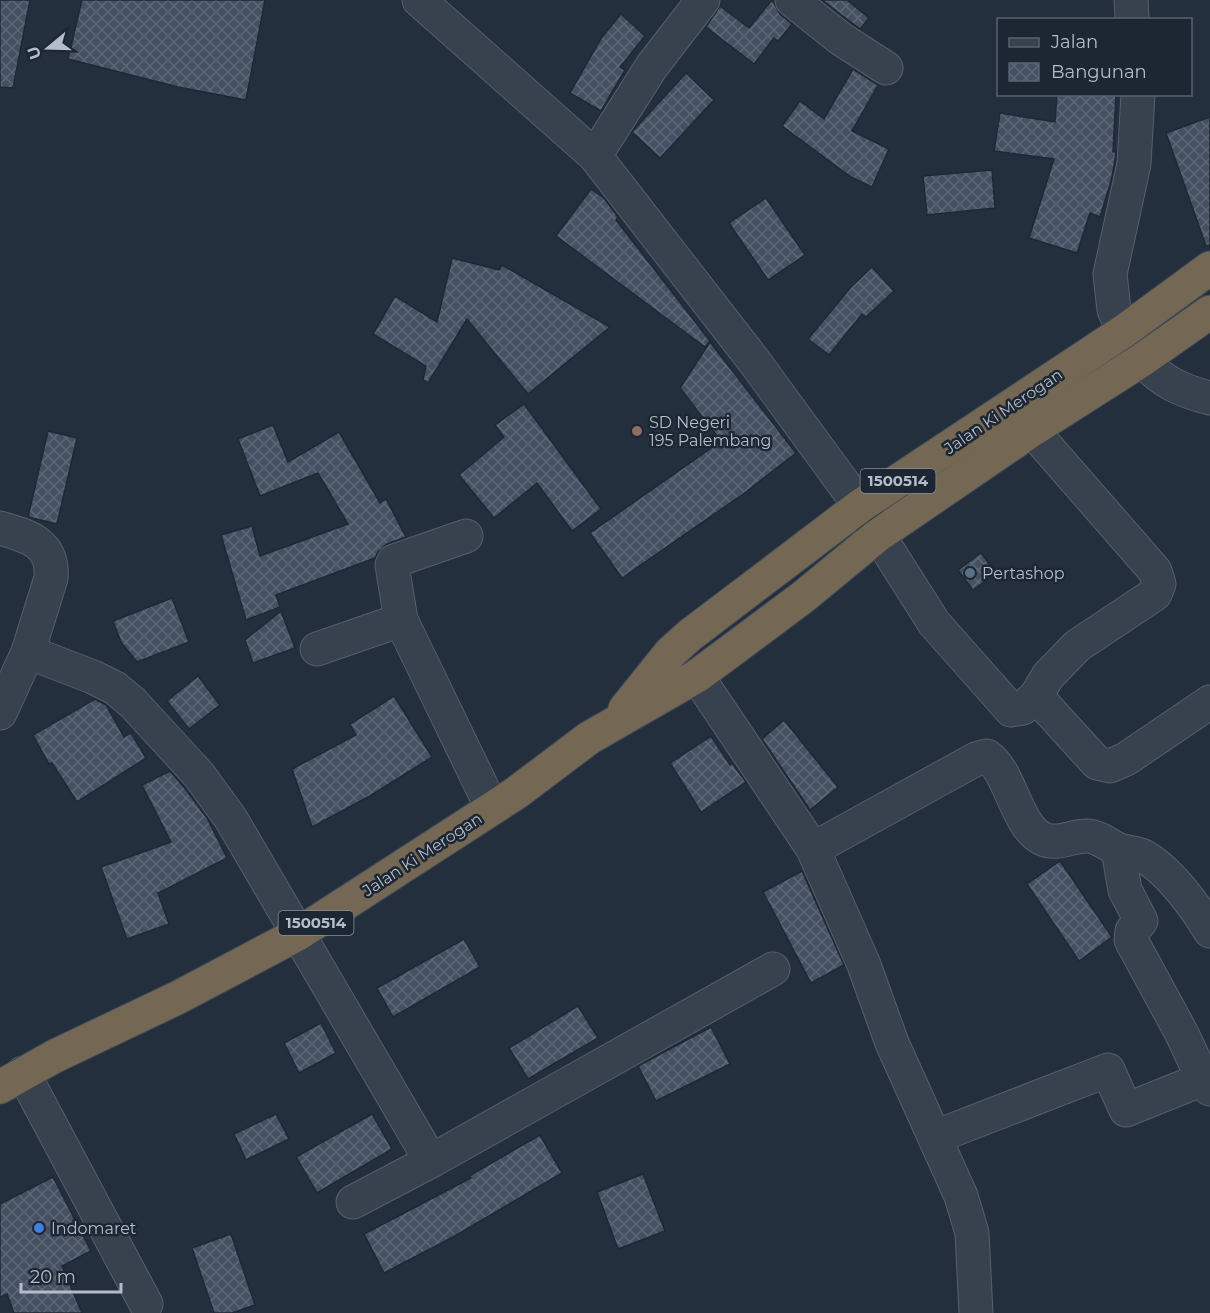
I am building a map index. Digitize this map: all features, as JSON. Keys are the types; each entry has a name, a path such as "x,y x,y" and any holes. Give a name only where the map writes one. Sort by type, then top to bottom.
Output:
{"highway":[{"name":"Jalan Ki Merogan","path":"11,1080 177,998 298,934 516,793 581,744 697,676 803,597 1021,425 1124,331 1210,268"},
{"name":"Jalan Ki Merogan","path":"612,724 670,653 690,635 860,506 1021,425 1142,360 1210,312"},
{"path":"1124,331 1142,360"}],"street":[{"path":"419,0 595,156 754,361 860,506 934,623 1011,710 1023,708 1036,696 1048,676 1077,646 1155,594 1159,584 1155,571 1021,425"},
{"path":"595,156 652,66 703,0"},
{"path":"792,0 841,39 886,68"},
{"path":"1131,0 1132,18"},
{"path":"1124,331 1114,310 1110,274 1134,164 1138,96"},
{"path":"1142,360 1156,375 1187,393 1210,398"},
{"path":"0,528 27,536 36,542 49,558 52,567 51,578 28,652 0,713"},
{"path":"466,536 394,561 392,565 401,620 429,682 492,808"},
{"path":"317,649 401,620"},
{"path":"28,652 115,688 133,703 199,776 231,819 431,1161"},
{"path":"697,676 813,849 864,965 892,1043 961,1196 972,1233 976,1313"},
{"path":"1036,696 1097,763 1110,766 1126,759 1210,702"},
{"path":"813,849 984,756 990,758 997,766 1031,830 1043,839 1066,841 1086,836 1108,843 1118,850 1138,854 1155,864 1178,887 1210,931"},
{"path":"935,1137 1108,1070 1126,1110 1207,1084 1131,940 1132,931 1141,921 1125,890 1118,850"},
{"path":"353,1202 431,1161 773,969"},
{"path":"11,1080 146,1304"}],"building":[{"path":"0,0 30,0 13,88 0,87"},
{"path":"82,0 265,0 246,100 178,87 68,59"},
{"path":"772,0 780,14 792,24 778,41 774,38 754,64 706,27 720,6 749,28"},
{"path":"822,0 847,0 869,18 860,29"},
{"path":"621,14 645,36 620,67 625,70 601,111 570,93 602,37"},
{"path":"853,69 878,85 852,131 889,149 872,187 851,177 782,126 800,101 824,119"},
{"path":"686,73 714,100 660,158 632,132"},
{"path":"1057,96 1116,96 1113,152 1116,151 1111,181 1100,217 1090,213 1077,253 1029,238 1054,159 994,151 1000,113 1055,122"},
{"path":"1210,117 1210,245 1206,246 1166,133"},
{"path":"992,170 995,208 927,215 923,176"},
{"path":"591,189 604,198 618,217 616,220 710,341 705,347 556,236"},
{"path":"766,198 805,255 768,280 729,223"},
{"path":"452,258 499,270 502,265 610,327 528,394 467,319 428,383 423,380 426,366 373,334 395,296 437,322"},
{"path":"872,267 894,291 866,317 862,314 829,355 808,339 851,287"},
{"path":"710,342 796,453 746,492 622,578 590,533 721,441 680,388"},
{"path":"524,404 601,509 572,531 537,483 494,518 459,475 504,437 495,425"},
{"path":"273,425 288,462 339,432 380,503 386,499 406,537 387,544 375,558 276,595 280,607 246,620 221,535 252,526 260,556 348,524 318,473 260,496 238,439"},
{"path":"48,431 77,438 57,524 28,517"},
{"path":"981,553 996,573 973,590 958,570"},
{"path":"172,598 189,642 137,662 121,642 113,621"},
{"path":"281,611 295,648 253,663 245,640"},
{"path":"198,676 220,705 189,729 167,701"},
{"path":"394,696 432,757 370,796 312,827 292,769 356,735 350,724"},
{"path":"95,699 106,705 124,737 131,733 146,758 77,802 52,763 49,764 33,735"},
{"path":"784,720 838,787 810,810 762,739"},
{"path":"711,736 730,765 732,763 746,782 701,812 670,763"},
{"path":"170,771 207,818 227,858 158,893 169,924 127,939 101,867 171,842 142,785"},
{"path":"1060,861 1112,937 1079,961 1027,884"},
{"path":"802,871 844,965 811,983 763,892"},
{"path":"464,939 480,967 393,1017 377,988"},
{"path":"578,1006 598,1038 528,1079 509,1048"},
{"path":"321,1023 336,1053 299,1073 284,1043"},
{"path":"711,1027 730,1064 656,1101 638,1066"},
{"path":"276,1114 289,1139 246,1160 234,1134"},
{"path":"372,1114 392,1149 317,1193 296,1157"},
{"path":"540,1135 562,1173 453,1237 384,1273 364,1234 471,1178 469,1176"},
{"path":"643,1174 665,1231 618,1249 597,1192"},
{"name":"Indomaret","path":"53,1177 91,1251 62,1266 82,1313 14,1313 7,1294 0,1297 0,1204"},
{"path":"231,1234 255,1305 232,1313 214,1313 192,1248"}],"place":[{"name":"SD Negeri 195 Palembang","path":"637,431"},
{"name":"Pertashop","path":"970,573"},
{"name":"Indomaret","path":"39,1228"}]}
